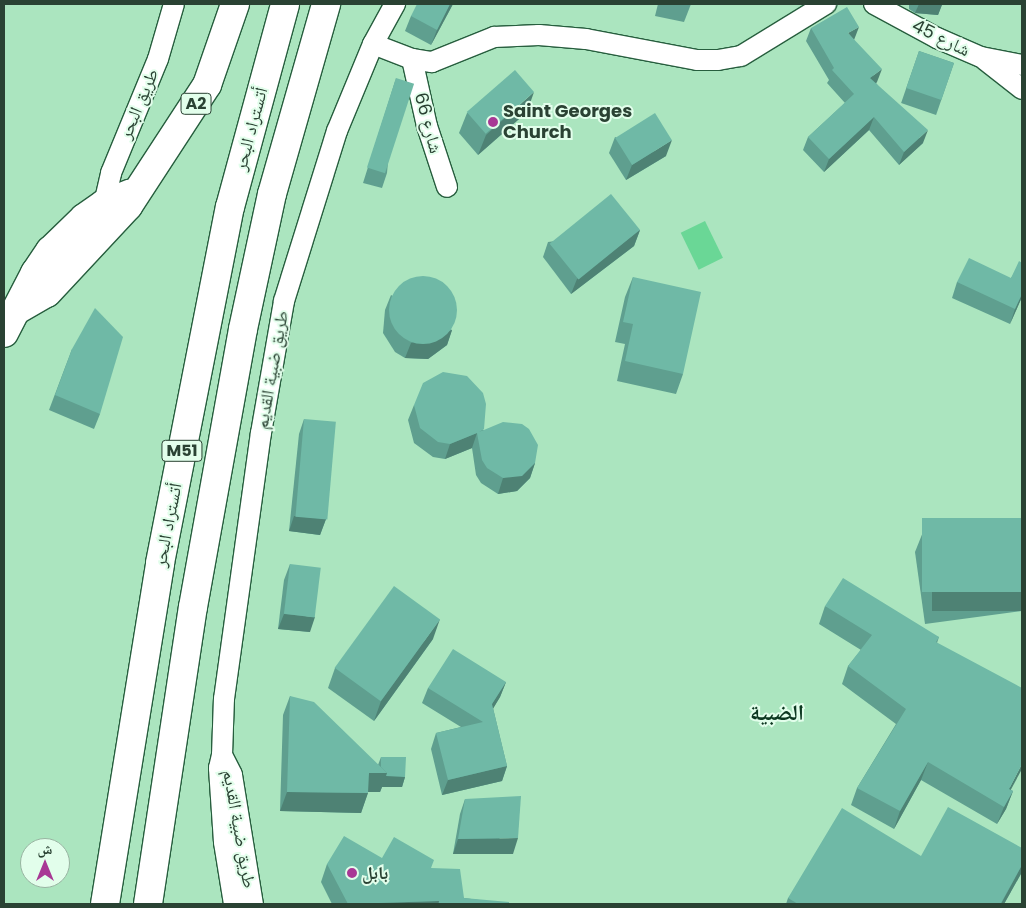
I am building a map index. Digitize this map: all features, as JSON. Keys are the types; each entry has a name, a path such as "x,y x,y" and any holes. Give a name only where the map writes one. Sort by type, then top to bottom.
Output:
{"highway":[{"name":"A2","path":"10,321 35,273 61,259 108,212 135,193 186,122 207,85 234,4"},
{"name":"أتستراد البحر","path":"105,904 160,563 228,216 285,4"},
{"name":"M51","path":"148,904 193,607 243,329 272,194 326,4"}],"street":[{"name":"طريق البحر","path":"108,212 111,173 158,59 174,4"},
{"name":"طريق ضبية القديم","path":"234,904 224,842 219,776 222,754 224,699 261,433 284,301 337,131 373,44 395,4"},
{"path":"373,44 412,59 432,62 494,37 539,35 586,39 697,60 718,60 741,56 811,11 826,4"},
{"name":"شارع 45","path":"874,4 938,38 982,57"},
{"path":"982,57 1022,65"},
{"path":"982,57 1022,90"},
{"name":"شارع 66","path":"412,59 426,126 447,187"},
{"name":"طريق ضبية القديم","path":"222,754 232,775 253,904"}],"shaded area":[{"path":"705,221 723,258 699,270 681,233"}],"building":[{"path":"417,4 450,4 437,30 411,16"},
{"path":"847,7 859,27 848,33 882,69 870,78 928,130 904,152 874,117 829,159 808,137 854,94 832,70 834,68 811,28"},
{"path":"919,51 954,63 941,100 906,88"},
{"path":"515,70 534,92 486,134 467,112"},
{"path":"396,78 414,84 385,173 367,167"},
{"path":"655,113 672,140 632,165 615,138"},
{"path":"611,194 640,230 579,279 550,244"},
{"path":"969,258 1011,278 1019,261 1022,263 1022,294 1015,309 957,282"},
{"path":"423,276 436,279 447,286 454,297 457,310 454,323 447,334 436,341 423,344 410,341 399,334 392,323 389,310 392,297 399,286 410,279"},
{"path":"633,277 701,292 683,374 625,361 633,324 623,322"},
{"path":"95,308 123,337 100,414 55,395 72,349"},
{"path":"443,372 467,376 483,393 486,404 484,429 479,432 503,422 522,424 529,429 538,445 535,463 522,476 503,478 487,468 482,460 477,433 450,444 438,442 420,428 414,405 423,383"},
{"path":"304,419 336,422 327,519 295,517"},
{"path":"922,518 1022,518 1022,592 922,592"},
{"path":"290,564 321,568 315,617 284,614"},
{"path":"843,578 939,637 936,642 1022,688 1022,764 1009,789 1013,791 1004,807 928,762 900,811 857,788 906,709 848,666 872,635 825,606"},
{"path":"394,586 440,620 381,701 335,668"},
{"path":"453,649 506,682 492,704 507,766 448,780 436,733 483,722 428,688"},
{"path":"290,696 314,702 387,773 369,773 368,793 287,792"},
{"path":"381,757 406,757 405,777 386,776 387,773 381,767"},
{"path":"521,796 518,838 458,839 465,799"},
{"path":"948,807 1022,848 1022,865 1001,903 1003,904 798,904 788,898 842,808 921,856"},
{"path":"344,836 382,858 394,837 434,860 431,868 460,869 464,898 509,902 509,904 439,904 439,901 348,904 327,864"}],"place":[{"name":"Saint Georges Church","path":"493,122"},
{"name":"بابل","path":"352,873"}],"district":[{"name":"الضبية","path":"777,713"}]}
